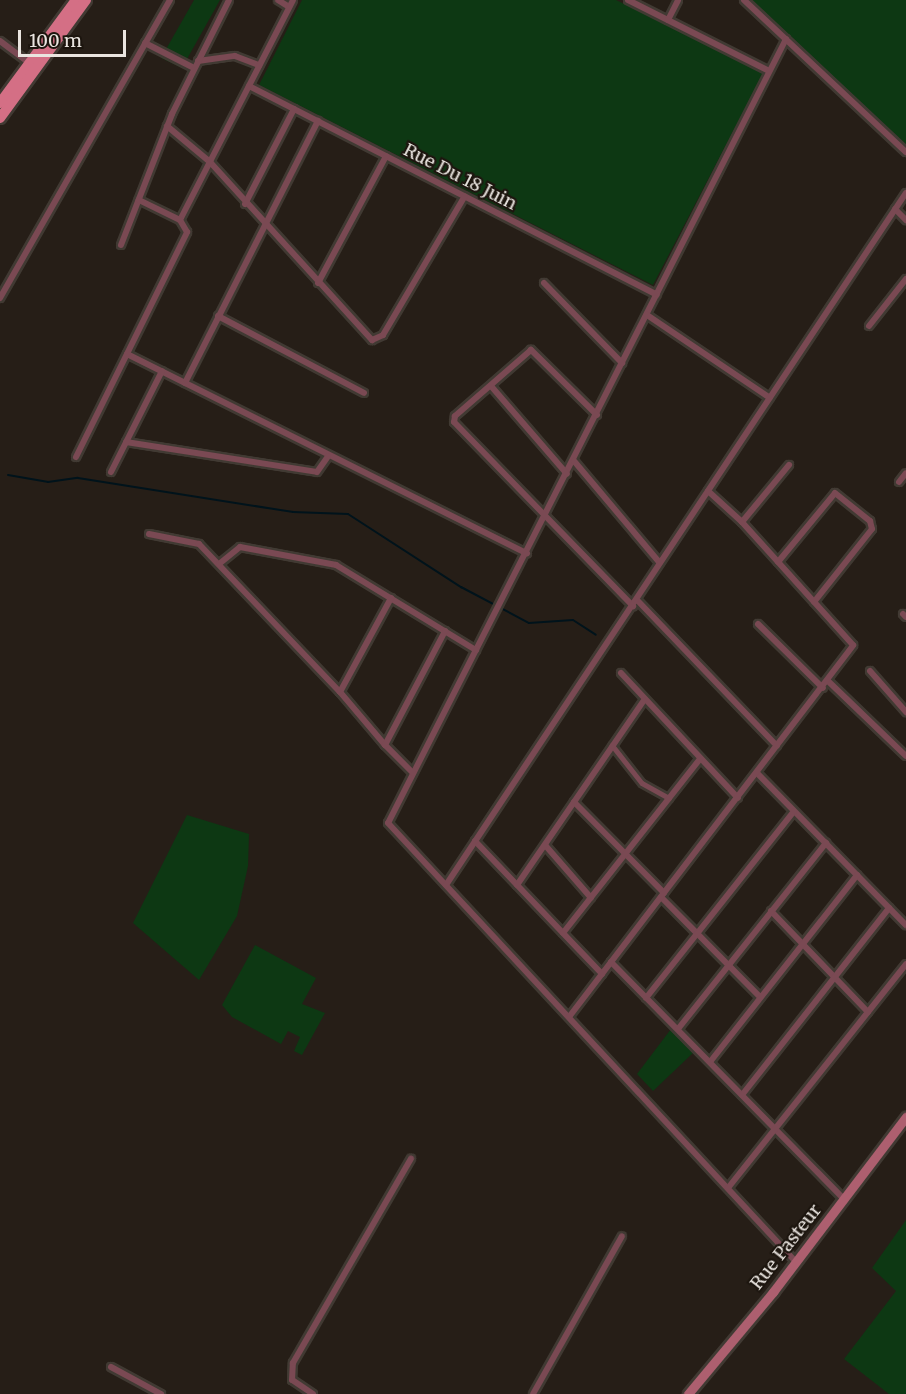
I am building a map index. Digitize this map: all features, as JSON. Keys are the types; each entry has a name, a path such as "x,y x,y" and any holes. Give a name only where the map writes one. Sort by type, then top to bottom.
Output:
{"main road":[{"path":"0,103 35,67 76,0"},
{"path":"0,118 86,0"},
{"name":"Rue Pasteur","path":"688,1394 844,1199 906,1117"}],"street":[{"path":"0,298 170,0"},
{"path":"121,245 167,126 229,0"},
{"path":"278,0 289,7"},
{"path":"180,220 292,0"},
{"path":"628,0 769,71"},
{"path":"668,20 678,0"},
{"path":"744,0 906,152"},
{"path":"786,39 505,598 495,613 388,823 795,1261"},
{"path":"0,41 35,67"},
{"path":"145,43 194,68"},
{"path":"198,60 235,56 259,65"},
{"name":"Rue Du 18 Juin","path":"249,86 657,295"},
{"path":"245,204 294,109"},
{"path":"185,383 318,121"},
{"path":"167,126 210,162 245,204 372,340 378,340 465,196"},
{"path":"318,283 386,156"},
{"path":"446,885 906,193"},
{"path":"76,457 187,232 180,220 139,200"},
{"path":"895,209 906,220"},
{"path":"869,326 906,279"},
{"path":"544,283 622,363"},
{"path":"647,315 770,398"},
{"path":"218,316 364,393"},
{"path":"597,415 531,350 455,416 455,428 544,519 635,603 777,746"},
{"path":"127,354 527,553"},
{"path":"111,472 162,371"},
{"path":"491,387 567,474"},
{"path":"126,442 317,472 328,456"},
{"path":"574,461 660,564"},
{"path":"742,522 789,465"},
{"path":"899,482 906,473"},
{"path":"569,1017 823,688 853,645 742,522 708,491"},
{"path":"778,562 835,493 870,521 872,529 814,602"},
{"path":"149,534 193,540 219,564 340,692 384,745 413,773"},
{"path":"219,564 240,547 336,565 476,650"},
{"path":"340,692 391,598"},
{"path":"758,624 823,688"},
{"path":"384,745 445,631"},
{"path":"870,671 906,712"},
{"path":"621,673 699,760 738,798"},
{"path":"828,681 906,756"},
{"path":"517,885 644,700"},
{"path":"612,745 642,783 669,798"},
{"path":"563,933 699,760"},
{"path":"757,773 906,926"},
{"path":"574,802 760,997"},
{"path":"646,998 794,811"},
{"path":"475,841 602,974"},
{"path":"678,1029 826,843"},
{"path":"545,845 591,897"},
{"path":"710,1062 857,875"},
{"path":"742,1095 889,908"},
{"path":"771,911 868,1012"},
{"path":"611,962 844,1199"},
{"path":"729,1188 906,964"},
{"path":"313,1394 292,1380 293,1363 411,1159"},
{"path":"533,1394 622,1236"},
{"path":"111,1367 161,1394"}],"green space":[{"path":"194,0 220,0 182,68 161,58"},
{"path":"302,0 616,0 764,72 653,285 259,85"},
{"path":"750,0 906,0 906,148"},
{"path":"187,815 249,834 248,866 237,916 199,980 133,923"},
{"path":"255,945 316,978 302,1004 325,1013 302,1055 294,1051 300,1037 288,1031 281,1044 232,1017 222,1005"},
{"path":"671,1029 693,1053 653,1091 637,1074"},
{"path":"906,1220 906,1394 889,1394 844,1359 896,1291 872,1268"}],"waterway":[{"path":"8,475 48,482 78,478 293,512 348,514 461,587 529,623 573,620 596,635"}]}
